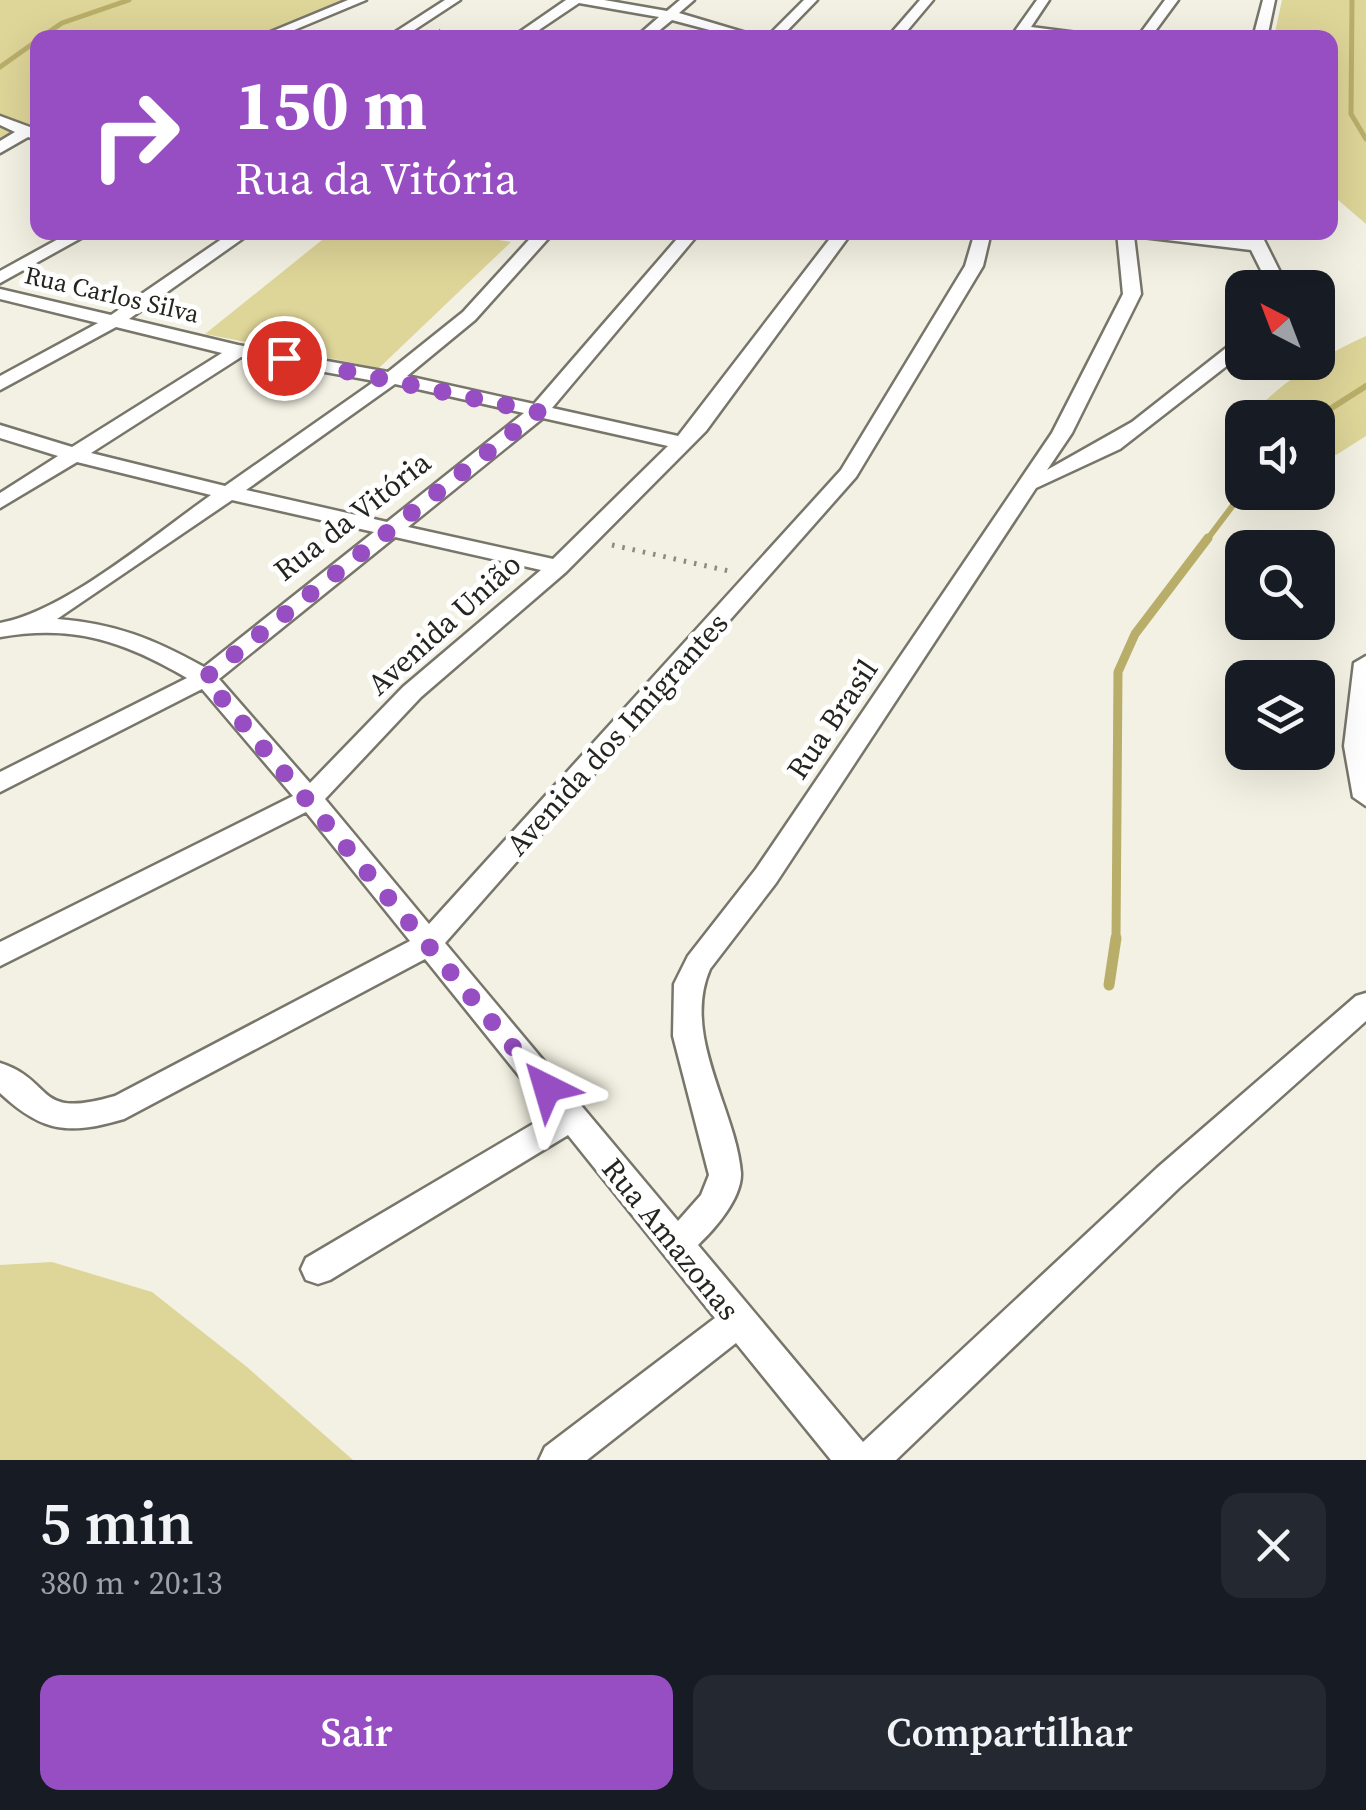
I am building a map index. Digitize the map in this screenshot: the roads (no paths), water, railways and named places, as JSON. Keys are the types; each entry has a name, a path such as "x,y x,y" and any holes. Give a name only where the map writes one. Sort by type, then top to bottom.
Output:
{"street":[{"path":"283,30 360,0"},
{"path":"404,30 454,0"},
{"path":"530,30 578,0 670,15 727,30"},
{"path":"651,30 688,0"},
{"path":"780,30 811,0"},
{"path":"900,30 927,0"},
{"path":"1022,30 1042,0"},
{"path":"1149,30 1172,0"},
{"path":"1262,30 1269,0"},
{"path":"0,120 30,132"},
{"path":"0,148 30,136"},
{"path":"0,278 69,240"},
{"path":"0,384 118,319 232,240"},
{"path":"32,624 80,597 392,378 469,316 539,240"},
{"name":"Rua da Vitória","path":"0,783 205,678 538,412 685,240"},
{"name":"Avenida União","path":"0,955 310,799 412,692 558,566 682,443 753,358 838,240"},
{"name":"Avenida dos Imigrantes","path":"0,1074 42,1113 86,1118 124,1106 428,944 759,578 868,447 974,266 982,240"},
{"name":"Rua Brasil","path":"676,1243 704,1218 720,1196 725,1175 685,1020 688,984 698,964 766,876 1062,433 1127,308 1134,280 1127,240"},
{"path":"1254,240 1270,270"},
{"name":"Rua Carlos Silva","path":"0,294 118,319 238,351 392,378 682,443"},
{"path":"0,502 238,351"},
{"path":"1026,486 1094,458 1225,358"},
{"path":"0,431 74,456 558,566"},
{"name":"Rua Amazonas","path":"0,630 32,624 79,625 127,638 175,658 205,678 310,799 854,1460"},
{"path":"1365,669 1354,711 1354,744 1366,796"},
{"path":"870,1460 1168,1178 1366,1004"},
{"path":"318,1268 571,1117"},
{"path":"558,1460 738,1322"}],"waterway":[{"path":"52,30 129,0"},
{"path":"1352,0 1351,114 1366,139"},
{"path":"0,67 30,46"},
{"path":"1335,406 1366,386"},
{"path":"1206,541 1229,510"},
{"path":"1116,940 1118,672 1135,634 1208,538"},
{"path":"1109,985 1116,938"}]}
